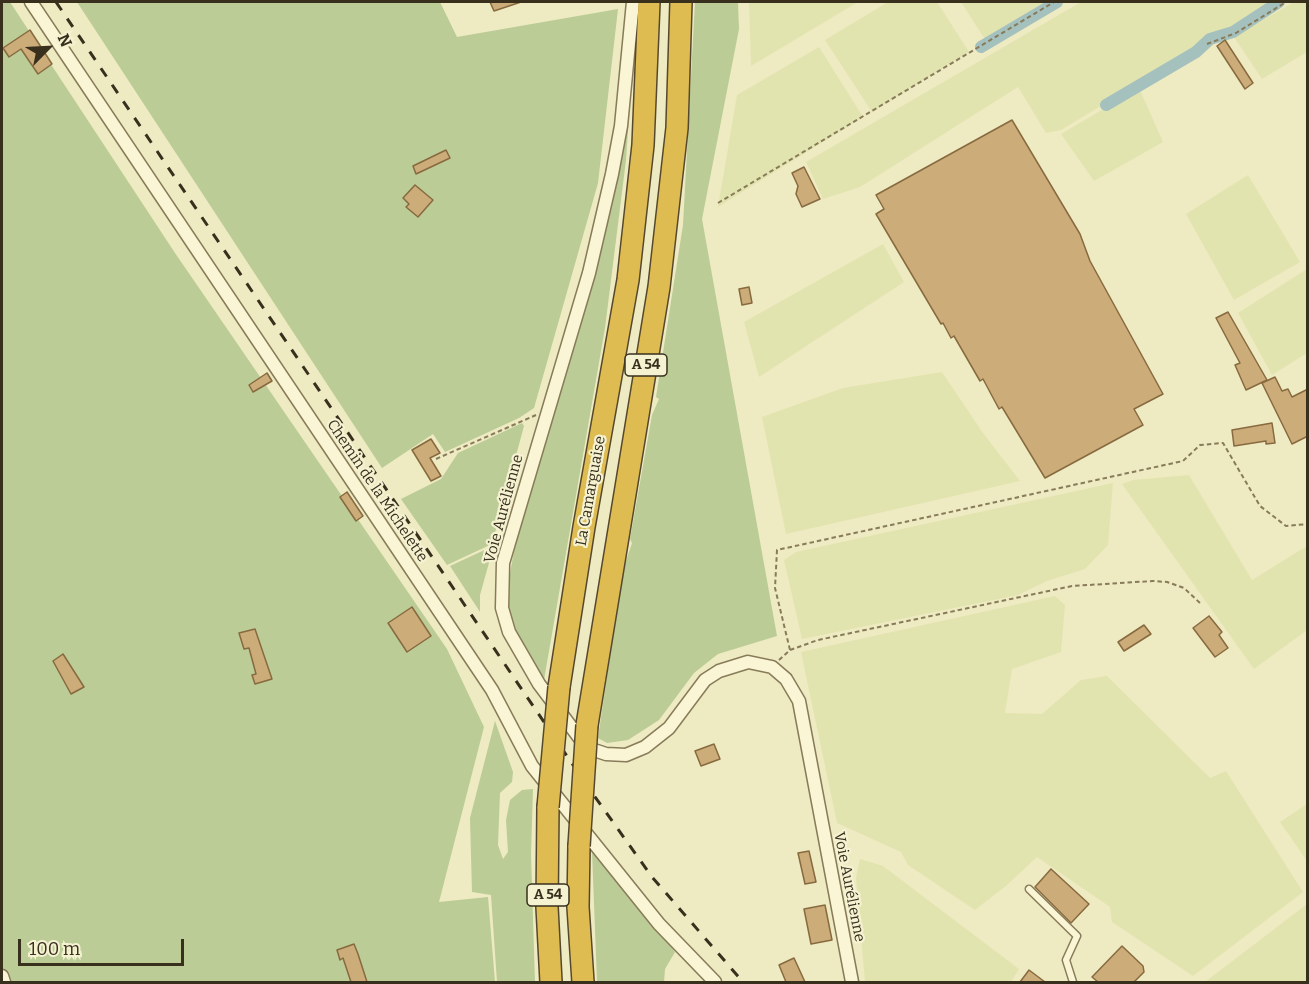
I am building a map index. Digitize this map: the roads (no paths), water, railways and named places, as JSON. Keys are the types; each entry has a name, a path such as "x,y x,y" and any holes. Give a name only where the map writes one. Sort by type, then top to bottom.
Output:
{"highway":[{"name":"La Camarguaise","path":"551,982 547,907 548,807 559,687 584,527 628,280 643,145 649,2"},
{"name":"A 54","path":"583,982 578,907 579,846 587,725 659,286 677,128 681,2"}],"street":[{"name":"Chemin de la Michelette","path":"30,2 492,690 532,765 659,924 715,982"},
{"name":"Voie Aurélienne","path":"633,2 621,126 612,174 589,273 503,563 502,608 509,632 539,684 581,740 594,750 606,754 626,754 645,747 669,728 705,680 719,671 748,662 772,667 786,679 799,701 852,982"},
{"path":"2,976 4,982"}],"lane":[{"path":"1029,889 1077,936 1066,960 1073,982"}],"waterway":[{"path":"981,47 1057,2"},
{"path":"1106,105 1196,52 1210,39 1233,32 1279,2"}],"railway":[{"path":"56,2 588,787 652,877 743,982"}]}
